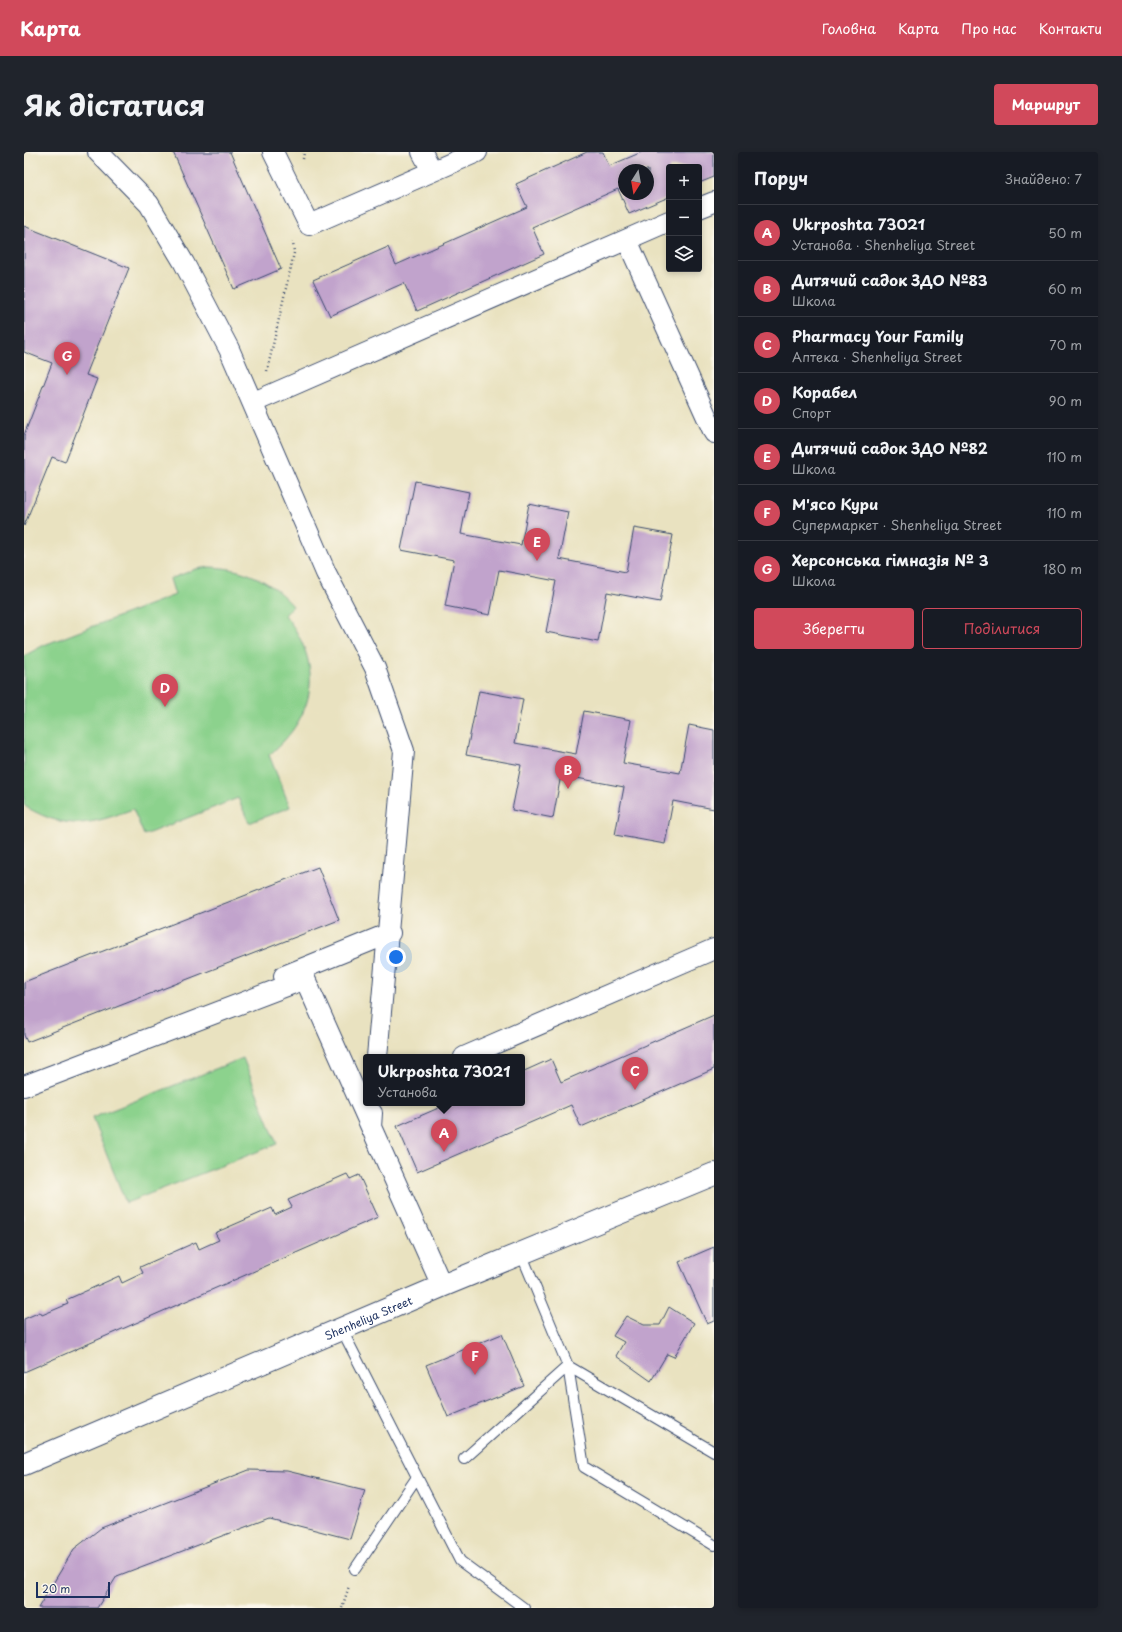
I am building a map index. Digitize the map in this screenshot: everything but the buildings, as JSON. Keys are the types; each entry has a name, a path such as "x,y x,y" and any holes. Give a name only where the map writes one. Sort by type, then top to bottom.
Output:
{"street":[{"path":"98,152 149,204 184,263 257,401 326,573 374,668 404,751 390,933 378,1054"},
{"path":"273,152 309,225 478,152"},
{"path":"422,152 432,171"},
{"path":"702,207 714,202"},
{"path":"257,401 666,222"},
{"path":"627,240 714,433"},
{"path":"24,1083 390,933"},
{"path":"471,1054 714,949"},
{"path":"24,1086 305,979 442,1286"},
{"path":"371,1127 373,1106"},
{"name":"Shenheliya Street","path":"24,1464 342,1330 442,1286 714,1174"}],"lane":[{"path":"521,1253 568,1366 584,1467 714,1546"},
{"path":"342,1330 460,1561 524,1608"},
{"path":"568,1366 714,1452"},
{"path":"464,1459 568,1366"},
{"path":"354,1569 417,1477"}],"path":[{"path":"303,160 304,152"},
{"path":"257,401 294,253 293,238"},
{"path":"342,1608 354,1569"}],"green space":[{"path":"209,567 234,570 256,577 275,589 293,606 285,615 306,652 310,671 310,689 305,706 297,723 285,740 269,755 290,807 249,823 238,798 144,835 133,809 104,819 79,823 54,820 26,807 24,805 24,656 44,645 175,595 170,579 196,569"},
{"path":"243,1058 277,1144 126,1203 92,1118"}],"place":[{"name":"Херсонська гімназія № 3","path":"67,375"},
{"name":"Дитячий садок ЗДО №82","path":"537,561"},
{"name":"Корабел","path":"165,707"},
{"name":"Дитячий садок ЗДО №83","path":"568,789"},
{"name":"Pharmacy Your Family","path":"635,1090"},
{"name":"Ukrposhta 73021","path":"444,1152"},
{"name":"М'ясо Кури","path":"475,1375"}]}
